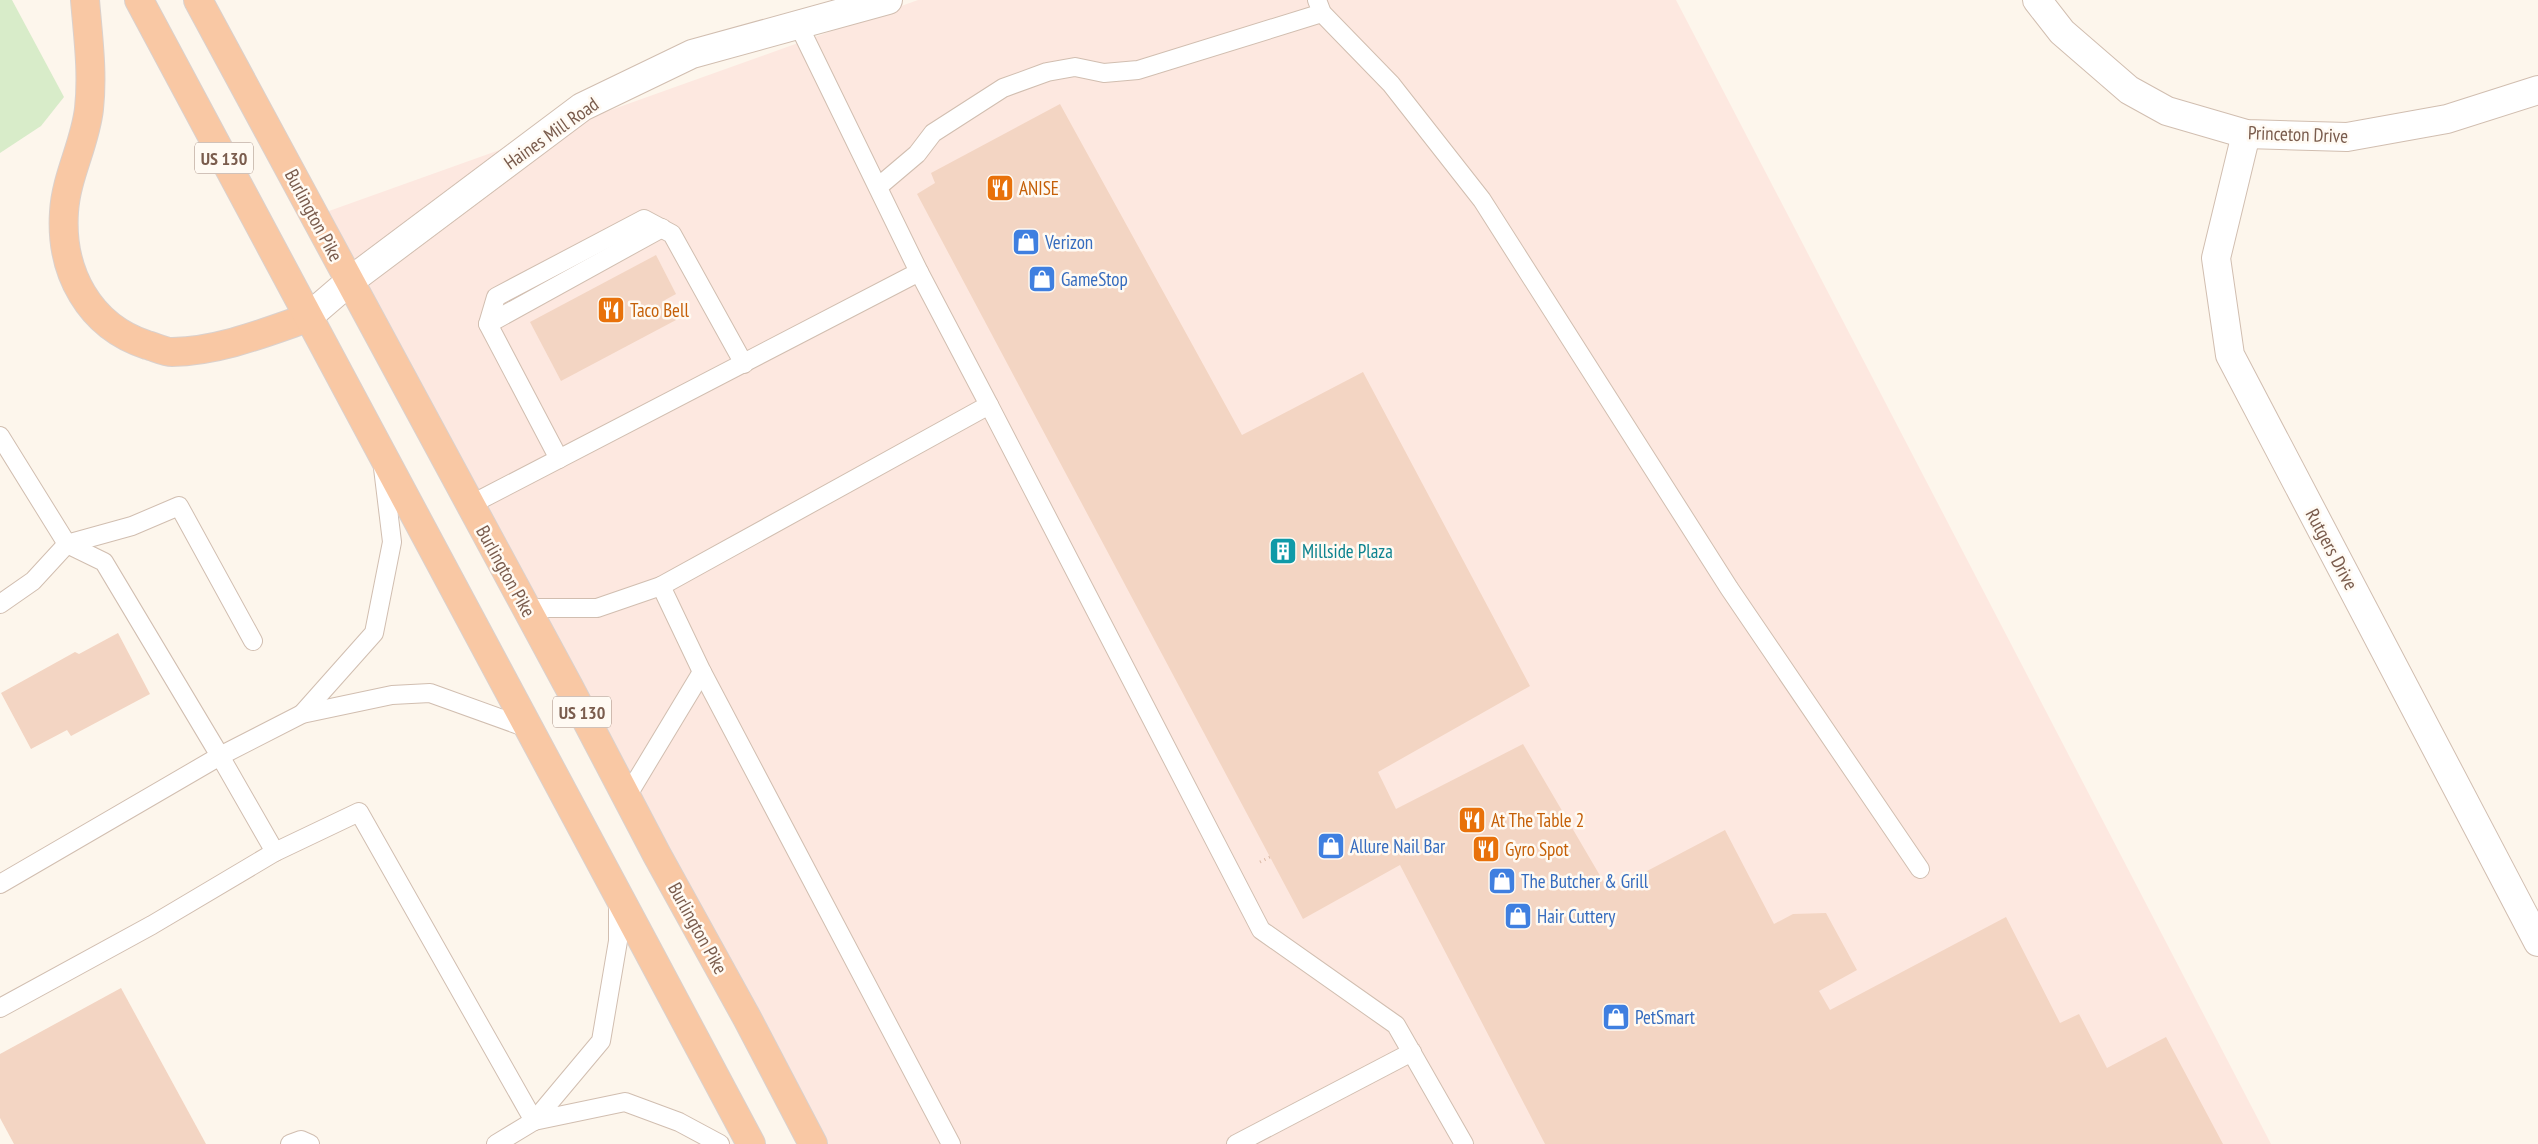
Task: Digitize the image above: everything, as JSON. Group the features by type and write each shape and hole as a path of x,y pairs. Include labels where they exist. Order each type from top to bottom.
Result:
{"highway":[{"path":"85,0 90,55 89,110 64,211 65,245 69,266 79,292 101,318 132,340 170,352 209,347 249,338 307,318"},
{"name":"US 130","path":"139,0 307,318 530,729 751,1144"},
{"name":"Burlington Pike","path":"198,0 526,608 626,798 748,1018 813,1144"}],"street":[{"name":"Haines Mill Road","path":"307,318 350,280 582,107 692,54 888,0"},
{"name":"Princeton Drive","path":"2037,0 2062,32 2129,90 2167,111 2246,134 2347,137 2447,119 2538,90"},
{"name":"Rutgers Drive","path":"2246,134 2216,258 2230,355 2538,942"}],"lane":[{"path":"878,188 917,154 933,133 1003,88 1047,72 1075,67 1104,73 1138,70 1320,7 1391,84 1482,200 1729,588 1920,869"},
{"path":"798,24 919,272 1261,930 1396,1025 1464,1144"},
{"path":"559,459 488,324 496,297 644,219 672,234 744,364"},
{"path":"470,506 919,272"},
{"path":"526,608 597,608 661,586 988,405"},
{"path":"0,436 67,544 104,562 275,852"},
{"path":"302,714 374,633 392,542 381,453"},
{"path":"0,604 33,581 67,544 132,526 179,506 253,641"},
{"path":"661,586 702,672 951,1144"},
{"path":"626,798 702,672"},
{"path":"0,884 220,756 302,714 392,695 430,693 530,729"},
{"path":"0,1008 152,925 275,852 359,812 534,1121"},
{"path":"496,1144 534,1121 601,1041 618,941 618,896"},
{"path":"1236,1144 1412,1052"},
{"path":"534,1121 625,1102 679,1122 720,1144"},
{"path":"290,1144 301,1140 310,1144"}],"shaded area":[{"path":"918,0 1676,0 2271,1144 813,1144 315,216"}],"green space":[{"path":"0,0 12,0 64,97 41,126 0,153"}],"building":[{"name":"Millside Plaza","path":"1060,104 1242,435 1363,372 1530,686 1378,772 1396,809 1523,744 1609,891 1725,830 1774,924 1793,914 1826,913 1857,970 1819,991 1830,1010 2006,917 2060,1023 2079,1014 2107,1068 2166,1037 2223,1144 1545,1144 1400,865 1303,919 917,194 935,183 931,173"},
{"name":"Taco Bell","path":"656,255 676,294 665,300 676,320 561,381 530,322"},
{"path":"118,633 150,694 71,736 67,730 31,749 1,693 75,652 79,654"},
{"path":"121,988 206,1144 14,1144 0,1118 0,1054"}],"place":[{"name":"ANISE","path":"1000,188"},
{"name":"Verizon","path":"1026,242"},
{"name":"GameStop","path":"1042,279"},
{"name":"Taco Bell","path":"611,310"},
{"name":"Millside Plaza","path":"1283,551"},
{"name":"At The Table 2","path":"1472,820"},
{"name":"Allure Nail Bar","path":"1331,846"},
{"name":"Gyro Spot","path":"1486,849"},
{"name":"The Butcher & Grill","path":"1502,881"},
{"name":"Hair Cuttery","path":"1518,916"},
{"name":"PetSmart","path":"1616,1017"}]}
